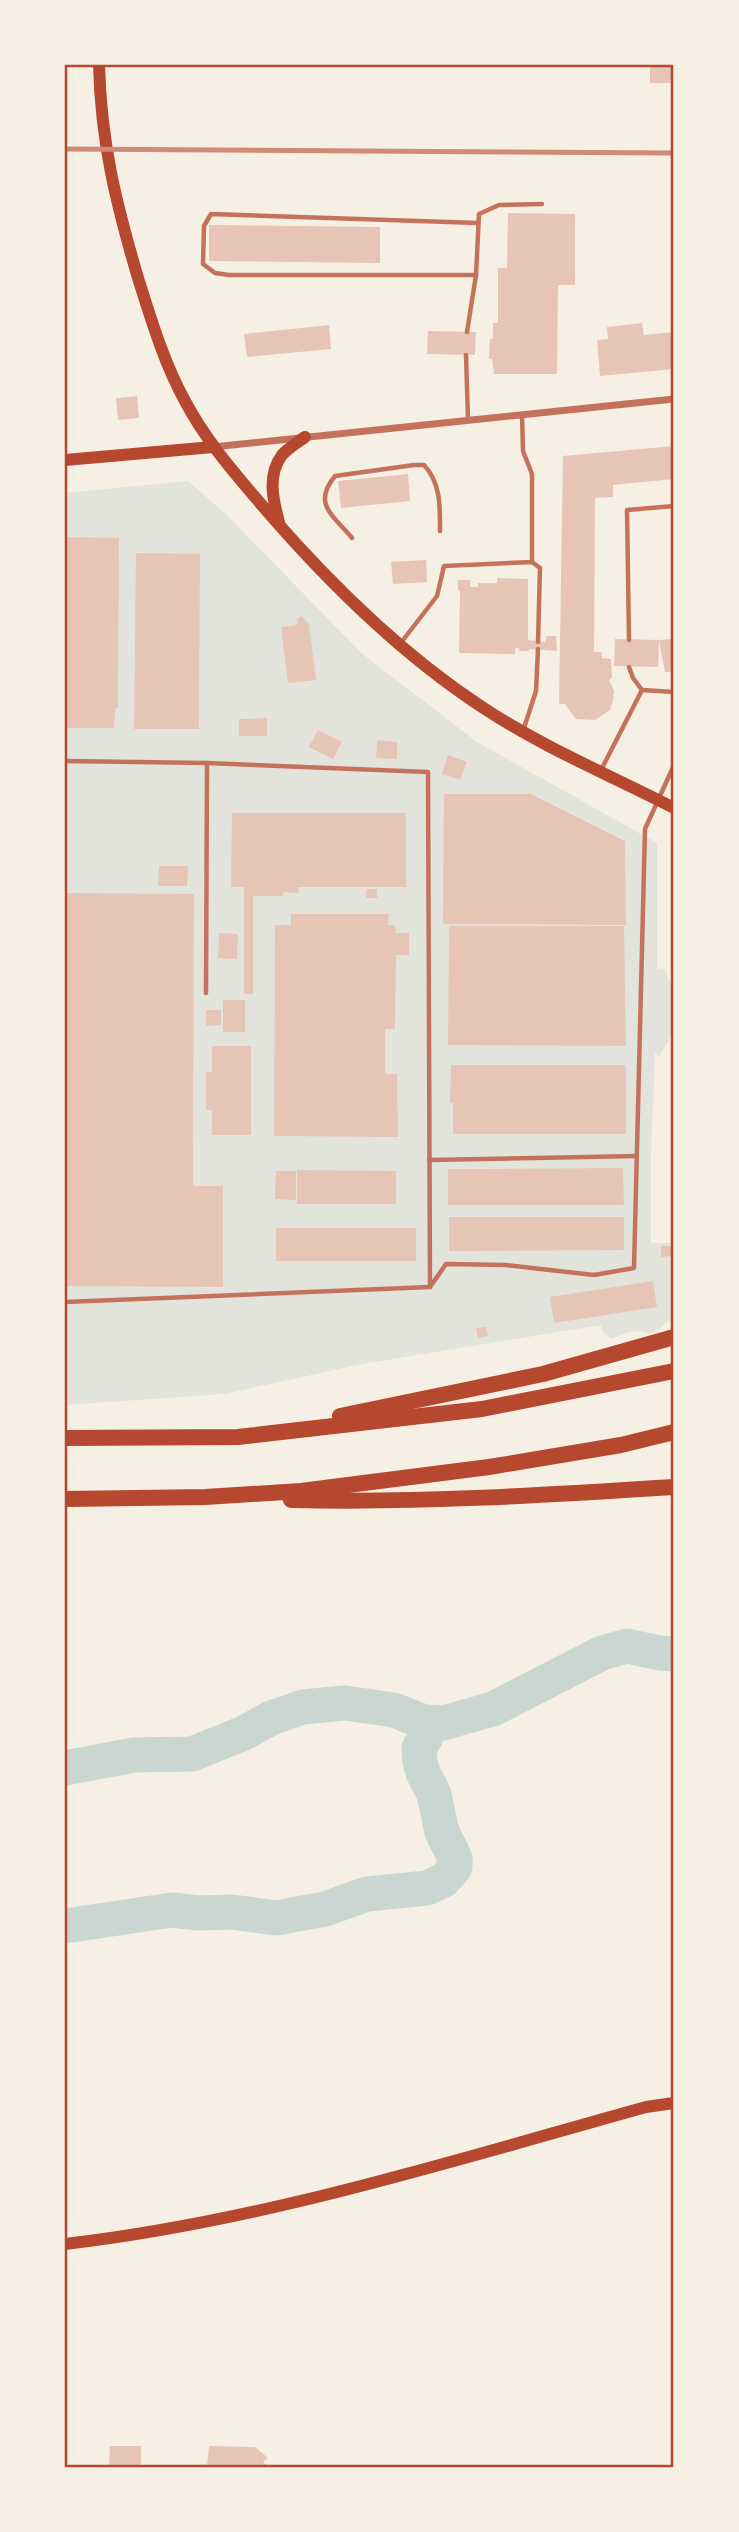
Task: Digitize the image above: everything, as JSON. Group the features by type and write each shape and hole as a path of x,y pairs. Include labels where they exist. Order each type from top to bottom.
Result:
{"highway":[{"path":"239,1437 542,1374 674,1337"},
{"path":"65,1438 239,1437 482,1409 674,1371"},
{"path":"205,1497 301,1491 489,1467 621,1445 674,1432"},
{"path":"65,1499 205,1497 355,1502 674,1487"}],"main road":[{"path":"99,65 107,159 118,209 162,350 184,401 213,447 318,569 400,645 480,707 523,732 674,808"},
{"path":"280,526 272,498 273,475 283,454 305,437"},
{"path":"65,460 213,447"},
{"path":"65,2244 134,2236 249,2213 356,2187 646,2107 674,2103"}],"street":[{"path":"213,447 674,399"}],"lane":[{"path":"467,332 476,275 479,214 499,205 542,204"},
{"path":"476,275 215,273 203,264 204,226 211,214 478,223"},
{"path":"466,355 468,420"},
{"path":"522,415 523,451 532,474 532,562"},
{"path":"352,538 325,505 324,488 335,476 414,465 424,465 433,475 440,502 440,531"},
{"path":"629,640 627,510 674,506"},
{"path":"400,645 437,596 444,566 532,562 540,568 538,642"},
{"path":"523,732 536,691 538,649"},
{"path":"629,667 642,690"},
{"path":"642,690 674,692"},
{"path":"600,771 642,690"},
{"path":"65,761 207,763 428,772 430,1287"},
{"path":"206,993 207,763"},
{"path":"430,1287 446,1264 505,1265 594,1275 634,1268 645,830 674,765"},
{"path":"429,1160 637,1156"},
{"path":"65,1302 430,1287"}],"shaded area":[{"path":"188,481 226,514 361,653 477,742 657,843 657,970 664,968 674,990 674,1031 659,1057 655,1052 651,1243 674,1243 674,1324 667,1321 652,1333 635,1331 611,1339 602,1331 601,1325 362,1364 224,1394 65,1405 65,493"}],"building":[{"path":"650,65 674,65 674,83 650,83"},
{"path":"508,213 575,214 575,285 558,285 557,374 494,374 492,359 489,359 493,323 498,323 498,268 507,268"},
{"path":"209,225 380,227 380,263 209,261"},
{"path":"642,323 644,335 674,332 674,369 600,376 597,340 608,339 607,327"},
{"path":"329,325 331,349 247,357 244,334"},
{"path":"428,331 476,332 475,355 427,354"},
{"path":"137,396 139,418 118,420 116,398"},
{"path":"674,446 674,479 613,485 613,497 595,498 594,652 602,652 602,658 611,659 612,678 609,680 614,691 610,710 595,720 576,719 565,704 559,704 563,456"},
{"path":"408,474 410,501 341,508 338,481"},
{"path":"65,537 119,538 118,708 115,708 114,728 65,728"},
{"path":"136,553 200,554 199,729 134,729"},
{"path":"426,560 427,582 393,584 391,562"},
{"path":"497,578 528,579 528,640 545,642 547,636 556,636 557,651 519,651 519,648 515,648 515,654 459,653 458,580 470,580 470,587 478,587 478,583 497,583"},
{"path":"301,616 309,624 316,680 288,683 281,627 297,625"},
{"path":"615,639 659,640 658,667 614,666"},
{"path":"674,639 674,672 665,672 659,640"},
{"path":"267,718 267,736 239,736 239,719"},
{"path":"318,730 342,742 333,759 309,747"},
{"path":"377,740 397,742 397,759 376,758"},
{"path":"448,755 467,762 460,780 442,774"},
{"path":"444,794 531,794 625,841 626,925 443,924"},
{"path":"232,813 406,813 406,887 298,887 299,893 253,896 253,994 244,994 244,887 231,887"},
{"path":"159,866 188,866 187,886 158,886"},
{"path":"366,889 377,889 377,898 366,898"},
{"path":"65,893 194,894 193,1186 223,1186 223,1287 65,1286"},
{"path":"291,914 389,914 388,925 395,925 396,933 409,933 409,955 396,955 395,1029 385,1029 385,1074 397,1074 398,1137 274,1136 275,925 291,925"},
{"path":"449,926 624,926 626,1046 448,1045"},
{"path":"219,933 238,934 237,959 218,958"},
{"path":"223,1000 245,1000 245,1032 223,1032"},
{"path":"206,1010 221,1010 221,1025 206,1026"},
{"path":"212,1046 251,1046 251,1135 212,1135 212,1110 206,1110 206,1072 212,1072"},
{"path":"451,1065 626,1065 626,1134 453,1134 453,1103 450,1103"},
{"path":"623,1168 624,1205 448,1205 448,1169"},
{"path":"297,1170 396,1171 396,1204 297,1204"},
{"path":"276,1171 296,1171 296,1200 275,1199"},
{"path":"449,1217 624,1217 624,1250 449,1251"},
{"path":"276,1228 416,1228 416,1261 276,1261"},
{"path":"661,1246 674,1246 674,1256 661,1257"},
{"path":"653,1281 657,1307 554,1323 550,1297"},
{"path":"486,1327 488,1336 478,1338 476,1328"},
{"path":"110,2446 141,2446 141,2467 109,2467"},
{"path":"209,2446 255,2447 268,2458 263,2462 268,2467 207,2467"}],"waterway":[{"path":"65,1768 134,1755 192,1754 244,1733 271,1718 303,1707 345,1703 394,1710 424,1722 443,1723 493,1709 602,1653 627,1646 674,1654"},
{"path":"65,1926 172,1910 232,1912 276,1918 325,1909 367,1894 427,1888 444,1880 455,1867 455,1858 442,1832 434,1794 420,1762 419,1748 426,1737 424,1722"}],"railway":[{"path":"65,149 674,153"}]}
